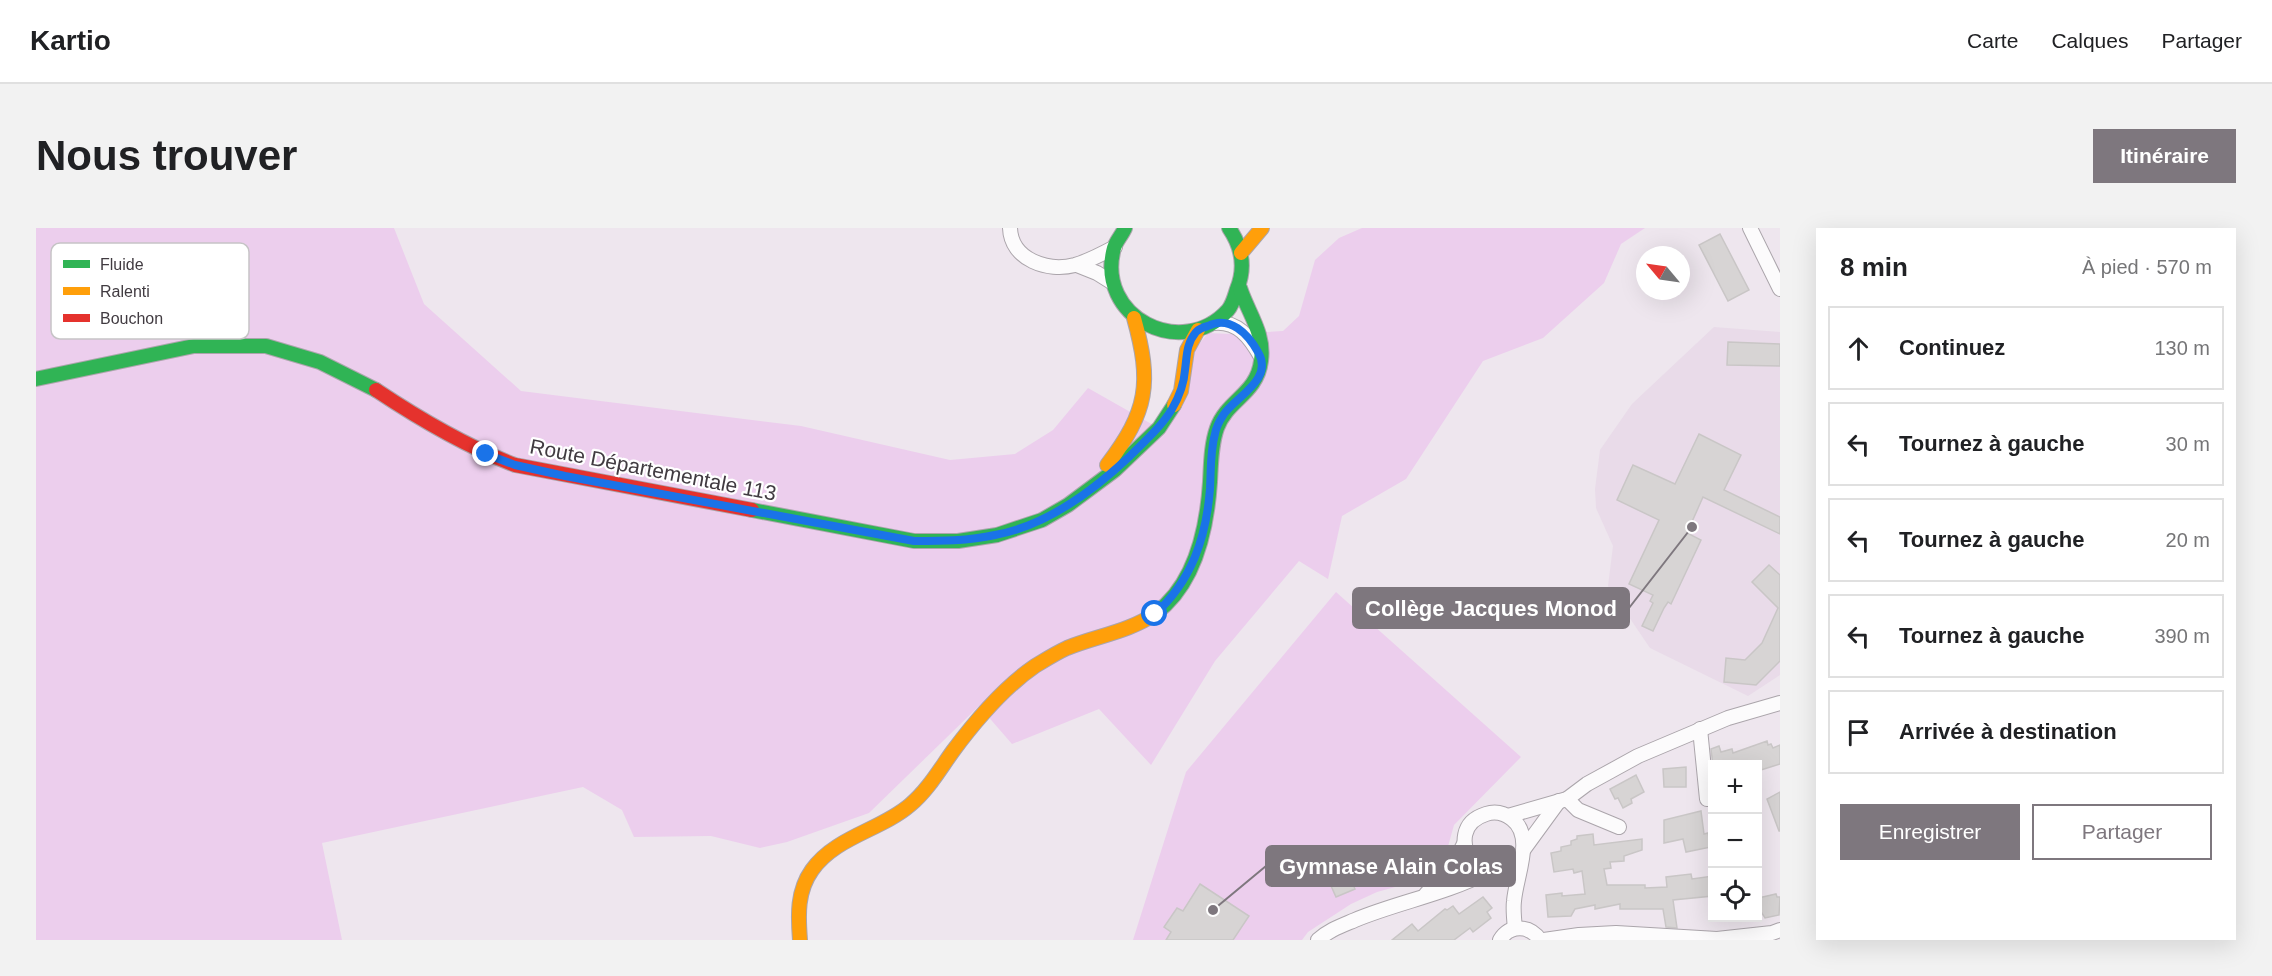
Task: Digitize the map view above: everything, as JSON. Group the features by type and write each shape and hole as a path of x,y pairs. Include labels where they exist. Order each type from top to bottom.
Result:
{"main road":[{"path":"1125,228 1115,247 1112,265 1113,283 1121,302 1134,318 1148,327 1164,333 1181,334 1213,323 1234,302 1240,288 1243,271 1241,253 1234,234 1229,228"},
{"path":"1241,253 1262,228"},
{"path":"800,940 798,905 802,886 814,867 829,852 874,829 906,808 923,791 975,724 1034,667 1065,648 1135,625 1155,614 1172,598 1198,550 1207,522 1213,443 1218,423 1229,408 1255,384 1260,374 1262,342 1240,288"},
{"name":"Route Départementale 113","path":"1068,505 1117,452 1136,423 1142,408 1146,363 1134,318"},
{"name":"Route Départementale 113","path":"36,379 194,346 266,346 320,362 339,371 368,385 426,423 486,454 515,465 914,541 958,541 997,535 1042,520 1068,505 1115,470 1159,428 1181,391 1187,350 1198,330"}],"street":[{"path":"1010,228 1010,236 1017,252 1047,266 1077,265 1115,247"},
{"path":"1750,228 1780,289"},
{"path":"1077,265 1113,283"},
{"path":"1213,323 1223,322 1239,328 1254,344 1262,358"},
{"path":"1508,816 1563,800 1638,756 1700,729 1733,716 1780,703"},
{"path":"1700,729 1707,800"},
{"path":"1563,800 1578,810 1619,827"},
{"path":"1318,940 1328,932 1371,914 1466,884 1516,863 1563,800"},
{"path":"1425,896 1453,865 1464,844 1469,827 1482,815 1500,813 1508,816 1522,830 1524,839 1513,903 1515,928"},
{"path":"1464,844 1471,862 1478,868 1493,872 1513,903"},
{"path":"1500,940 1508,931 1515,928 1530,930 1542,940 1579,934 1616,933 1717,939 1772,933 1780,930"}],"shaded area":[{"path":"36,228 394,228 424,304 521,391 801,426 950,460 1015,454 1053,430 1088,388 1162,430 1192,353 1208,333 1283,331 1299,316 1315,260 1339,238 1362,228 1645,228 1621,244 1604,283 1543,338 1483,361 1406,479 1342,516 1328,579 1299,561 1215,661 1151,765 1099,709 1012,744 979,706 869,813 787,842 760,848 711,836 634,837 622,810 583,787 322,843 342,940 36,940"},
{"path":"1714,327 1780,332 1780,675 1748,696 1650,648 1608,586 1613,546 1596,508 1595,489 1600,450 1632,404"},
{"path":"1336,592 1521,757 1454,825 1447,850 1434,866 1406,884 1377,892 1351,904 1308,932 1302,940 1133,940 1186,772"}],"building":[{"path":"1720,234 1749,290 1728,301 1699,245"},
{"path":"1728,342 1780,344 1780,366 1727,365"},
{"path":"1699,434 1741,455 1724,490 1780,517 1780,534 1703,497 1687,533 1701,540 1671,604 1668,602 1664,608 1653,631 1642,626 1653,603 1650,601 1653,595 1629,584 1659,520 1617,500 1633,465 1675,484"},
{"path":"1769,565 1780,575 1780,661 1756,685 1724,682 1726,658 1745,660 1762,643 1778,608 1752,582"},
{"path":"1767,741 1768,745 1771,744 1773,748 1780,745 1780,764 1762,770 1762,760 1712,760 1711,749 1719,746 1721,752 1732,749 1733,753"},
{"path":"1686,767 1686,787 1664,787 1663,769"},
{"path":"1636,775 1644,792 1631,799 1632,803 1623,808 1610,789"},
{"path":"1780,792 1780,831 1779,831 1767,799"},
{"path":"1701,811 1704,834 1708,833 1708,848 1686,852 1683,839 1664,843 1664,820"},
{"path":"1593,834 1594,845 1642,839 1642,850 1624,856 1624,861 1610,862 1611,868 1604,869 1607,885 1667,887 1666,877 1691,874 1692,879 1708,877 1708,896 1673,900 1677,928 1666,927 1663,909 1620,909 1620,904 1595,909 1595,905 1575,909 1571,916 1548,917 1546,895 1585,894 1582,871 1574,873 1573,869 1554,872 1551,853 1561,851 1561,847 1571,845 1571,841 1577,839 1577,836"},
{"path":"1347,870 1355,889 1336,897 1328,879"},
{"path":"1200,884 1249,916 1233,940 1166,940 1171,932 1164,927 1177,908 1183,911"},
{"path":"1776,894 1780,897 1779,915 1765,918 1762,913 1762,897"},
{"path":"1483,897 1492,908 1487,912 1491,918 1473,932 1470,928 1454,940 1392,940 1412,924 1418,931 1445,909 1453,906 1459,914"}],"traffic: fast":[{"path":"1125,228 1114,248 1112,273 1117,294 1130,311 1147,324 1167,331 1188,332 1209,325 1228,310 1234,300 1242,265 1240,250 1229,228"},
{"path":"1156,613 1180,587 1189,571 1202,536 1206,518 1212,448 1217,428 1228,410 1254,381 1261,361 1261,341 1240,288"},
{"path":"36,379 194,346 266,346 320,362 376,390"},
{"path":"752,510 914,541 958,541 997,535 1042,520 1068,505 1115,470 1159,428 1174,405"}],"traffic: slow":[{"path":"1241,253 1262,228"},
{"path":"1107,465 1131,428 1143,396 1143,361 1134,318"},
{"path":"1174,405 1181,391 1187,350 1198,330"},
{"path":"800,940 801,895 812,870 833,849 886,821 910,805 928,786 981,716 1012,684 1035,666 1067,648 1135,625 1156,613"}],"traffic: jam":[{"path":"376,390 444,432 515,465 752,510"}],"place":[{"name":"Collège Jacques Monod","path":"1692,527"},
{"name":"Gymnase Alain Colas","path":"1213,910"}],"route":[{"path":"486,454 515,465 565,476 914,541 958,541 997,535 1042,520 1068,505 1115,470 1159,428 1172,409 1181,391 1187,350 1198,330 1213,323 1223,322 1239,328 1254,344 1262,358 1260,374 1255,384 1229,408 1218,423 1213,443 1207,522 1198,550 1172,598 1155,614"}]}
